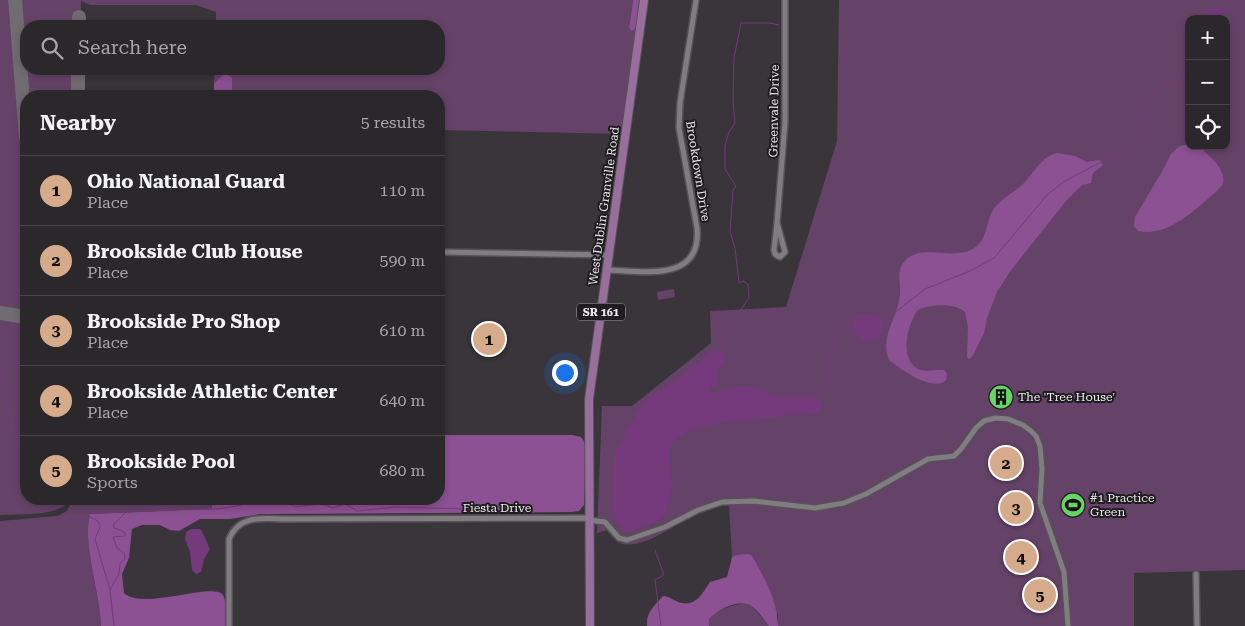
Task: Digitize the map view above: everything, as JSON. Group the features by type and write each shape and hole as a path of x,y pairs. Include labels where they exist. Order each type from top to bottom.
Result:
{"main road":[{"name":"West Dublin Granville Road","path":"590,626 590,399 644,0"}],"street":[{"name":"Brookdown Drive","path":"607,270 668,270 684,264 696,251 698,240 697,228 679,128 680,103 696,0"},
{"name":"Greenvale Drive","path":"777,223 785,252 780,257 775,254 774,250 785,122 785,0"},
{"path":"445,252 609,255"},
{"path":"589,519 605,522 617,536 627,540 665,527 702,508 722,502 754,501 810,508 832,506 866,494 926,460 954,456 982,423 992,418 1005,418 1034,433 1038,442 1042,469 1040,503 1065,577 1068,626"},
{"name":"Fiesta Drive","path":"229,626 229,538 239,524 250,519 589,519"},
{"path":"1196,574 1197,626"}],"shaded area":[{"path":"0,0 8,0 20,139 20,308 0,307"},
{"path":"21,0 633,0 629,28 637,27 623,134 445,130 445,90 232,90 232,78 223,75 445,75 445,20 216,20 216,12 196,5 90,5 81,1 80,20 23,20"},
{"path":"633,0 641,0 637,27 632,31 629,28"},
{"path":"839,0 1245,0 1245,570 1134,573 1134,626 778,626 778,615 736,555 732,557 729,504 699,512 649,540 639,543 629,545 620,543 607,530 597,533 602,406 632,406 711,343 710,311 786,307 837,141"},
{"path":"1214,7 1225,9 1226,15 1204,15 1207,10"},
{"path":"28,75 79,75 78,90 29,90"},
{"path":"215,75 223,75 214,83"},
{"path":"223,75 228,75 232,78 232,90 214,90 214,83"},
{"path":"1185,145 1185,150 1203,150 1208,154 1220,168 1224,179 1223,184 1202,204 1176,223 1158,231 1138,231 1134,226 1135,217 1171,154 1180,146"},
{"path":"1057,153 1075,156 1087,162 1099,160 1102,162 1102,166 1093,173 1091,183 1082,185 1066,201 1011,270 997,292 987,318 984,333 972,357 969,359 967,357 968,327 965,312 955,307 942,305 918,310 908,333 907,351 913,365 923,371 944,370 947,374 946,380 933,384 925,382 909,374 889,360 886,343 899,303 899,273 904,262 911,256 920,253 960,253 969,251 978,245 984,237 991,214 996,206 1024,183 1043,161"},
{"path":"674,289 675,297 658,300 657,292"},
{"path":"864,313 880,317 883,323 880,336 866,342 859,338 852,325 856,315"},
{"path":"0,319 20,322 20,505 66,505 49,512 0,515"},
{"path":"710,352 723,353 725,361 718,370 718,384 710,389 710,392 749,386 777,396 814,398 822,403 822,410 816,414 797,413 774,418 715,424 686,433 675,441 669,451 672,488 665,516 655,523 626,533 617,524 614,512 613,476 616,449 645,399 678,379"},
{"path":"445,435 572,435 581,437 586,444 584,505 579,511 260,514 230,519 200,519 179,531 170,530 160,525 142,525 132,529 129,558 122,574 124,593 133,598 146,599 206,591 217,592 223,595 224,598 225,626 101,626 88,539 90,514 212,509 212,505 445,505"},
{"path":"70,505 212,505 212,509 90,514 88,539 101,626 0,626 0,521 58,516 67,511"},
{"path":"191,529 200,529 202,531 210,549 204,559 201,572 196,574 192,570 190,552 185,539 186,532"},
{"path":"748,554 752,556 769,590 775,607 778,626 769,626 753,607 742,603 718,612 709,619 709,626 647,626 649,613 663,596 682,603 692,602 702,594 710,582 727,577 732,557"},
{"path":"1035,582 1037,588 1048,586 1052,609 1044,610 1042,601 1032,603 1028,583"},
{"path":"743,603 752,606 769,626 709,626 709,619 721,610"}],"waterway":[{"path":"1225,9 1232,5 1235,0"},
{"path":"721,352 726,322 735,318 749,298 748,285 744,281 739,283 735,248 730,232 733,190 736,186 725,169 725,146 729,132 735,123 733,100 734,58 741,23 770,23 779,25"},
{"path":"880,320 897,311 925,289 970,271 994,258 1047,195 1062,183 1110,159 1128,156 1132,150 1151,92 1168,82 1185,79"},
{"path":"820,400 824,393 830,356 835,340 845,331 855,328"},
{"path":"0,372 20,447"},
{"path":"0,416 14,433"},
{"path":"44,505 46,511"},
{"path":"110,590 119,574 120,563 125,559 124,553 117,548 113,537 125,536 125,534 123,531 114,528 113,525 128,510 173,507 175,505"},
{"path":"192,505 204,509 242,505"},
{"path":"292,505 295,507 312,505"},
{"path":"324,505 333,508 342,505"},
{"path":"347,505 357,511 395,507 465,509"},
{"path":"50,521 88,516 98,521 100,527 95,539 110,590 114,626"},
{"path":"655,550 664,575 655,580 661,626"}],"taxiway":[{"path":"15,0 20,62"},
{"path":"21,75 22,90"},
{"path":"78,75 78,90"},
{"path":"0,313 20,316"}],"place":[{"name":"Ohio National Guard","path":"489,339"},
{"name":"The 'Tree House'","path":"1001,397"},
{"name":"Brookside Club House","path":"1006,463"},
{"name":"#1 Practice Green","path":"1073,505"},
{"name":"Brookside Pro Shop","path":"1016,508"},
{"name":"Brookside Athletic Center","path":"1021,557"},
{"name":"Brookside Pool","path":"1040,595"}]}
